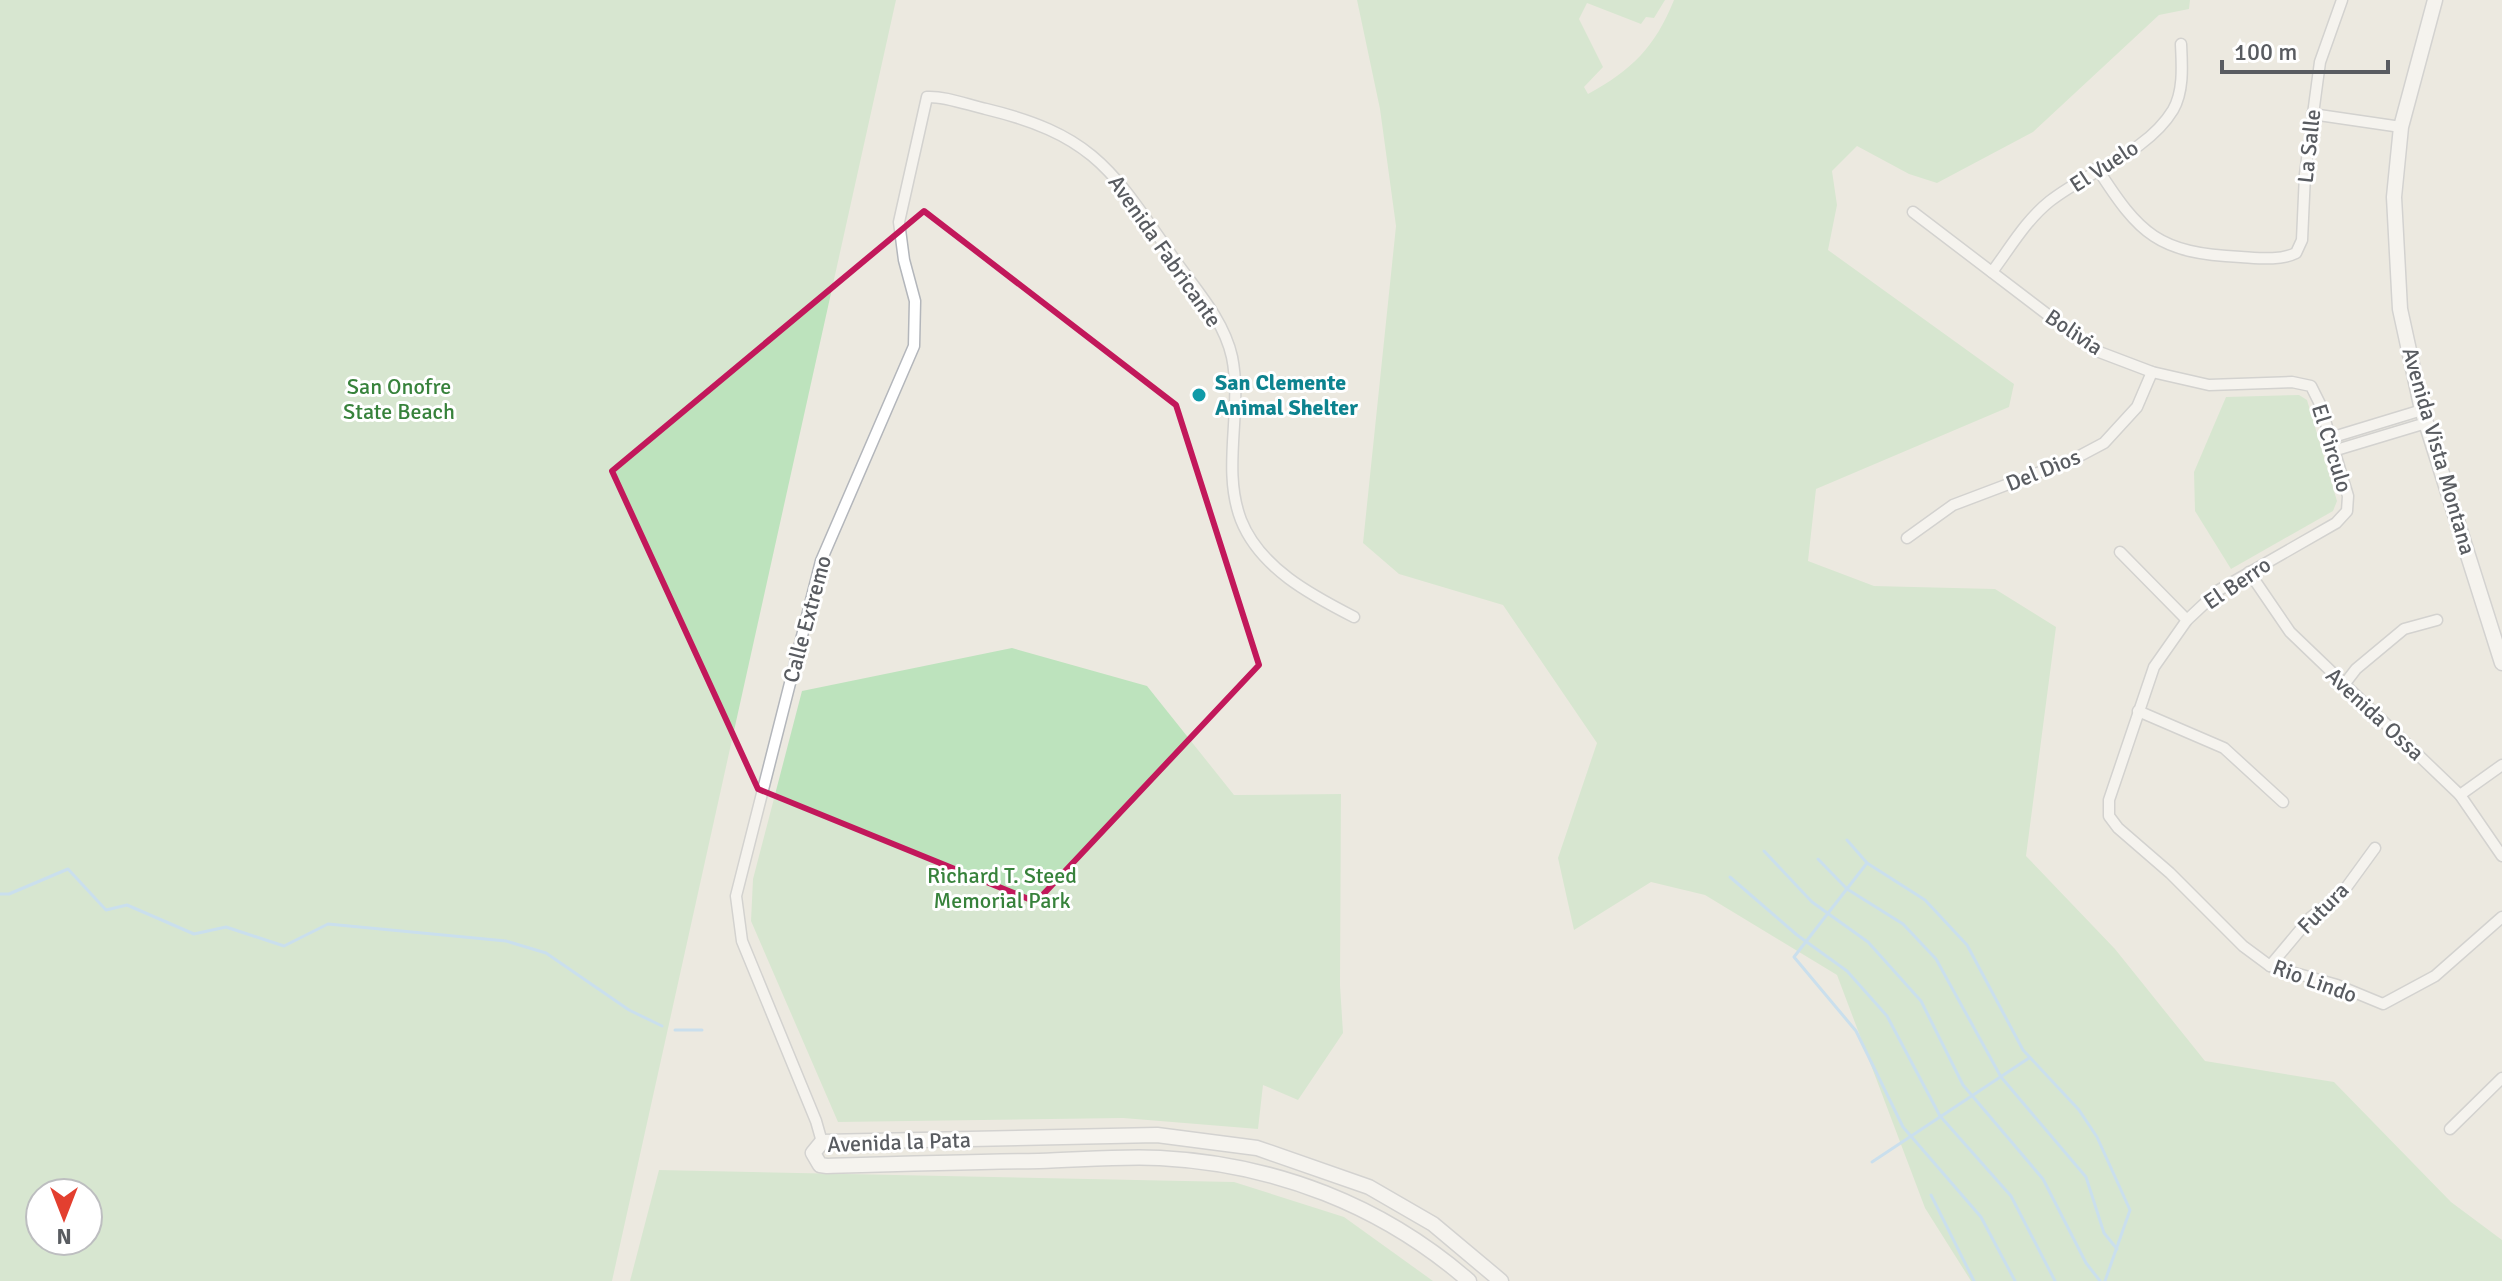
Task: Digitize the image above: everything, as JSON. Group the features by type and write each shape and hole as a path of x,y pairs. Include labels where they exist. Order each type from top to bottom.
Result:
{"main road":[{"name":"Avenida Vista Montana","path":"2435,0 2401,127 2394,197 2400,309 2424,416 2502,663"},
{"name":"Avenida la Pata","path":"1469,1281 1440,1256 1368,1210 1294,1180 1219,1163 1158,1158 827,1166 820,1165 813,1153 822,1142 1157,1135 1257,1148 1369,1187 1433,1224 1501,1281"}],"street":[{"name":"La Salle","path":"2097,168 2139,227 2187,252 2288,257 2300,247 2320,62 2342,0"},
{"name":"El Vuelo","path":"1992,272 2048,202 2097,168 2142,143 2174,110 2183,77 2181,44"},
{"name":"Avenida Fabricante","path":"927,97 1031,120 1068,136 1117,179 1219,322 1231,352 1237,401 1233,484 1241,520 1269,560 1305,593 1354,617"},
{"name":"Calle Extremo","path":"822,1142 742,941 736,896 821,561 914,346 915,301 904,260 899,222 927,97"},
{"path":"2312,114 2401,127"},
{"name":"Bolivia","path":"1913,212 2094,350 2152,372 2209,385 2292,382 2311,386"},
{"name":"Del Dios","path":"1907,538 1953,505 2072,460 2104,443 2137,407 2152,372"},
{"name":"El Circulo","path":"2311,386 2320,404 2348,496 2347,511"},
{"path":"2330,438 2424,416"},
{"path":"2333,451 2424,416"},
{"name":"El Berro","path":"2109,816 2109,800 2154,667 2187,620 2219,590 2336,523 2347,511"},
{"path":"2120,552 2187,620"},
{"name":"Avenida Ossa","path":"2249,572 2290,632 2460,795 2502,856"},
{"path":"2343,686 2356,669 2404,629 2437,620"},
{"path":"2138,711 2224,748 2283,802"},
{"path":"2460,795 2502,765"},
{"name":"Rio Lindo","path":"2109,816 2243,946 2270,966 2337,985 2383,1004 2435,976 2502,917"},
{"name":"Futura","path":"2270,966 2311,917 2343,892 2375,848"},
{"path":"2450,1129 2502,1078"}],"highlighted area":[{"path":"924,211 1176,405 1259,665 1036,902 758,789 612,471"}],"green space":[{"name":"San Onofre State Beach","path":"0,0 896,0 612,1281 0,1281"},
{"path":"1357,0 1665,0 1654,18 1646,17 1641,24 1587,3 1579,19 1603,67 1584,87 1588,94 1617,76 1640,56 1659,31 1674,0 2190,0 2189,9 2159,15 2033,132 1937,183 1909,174 1857,146 1832,171 1837,205 1828,250 2014,384 2009,407 1816,489 1808,561 1874,586 1995,589 2056,627 2026,856 2115,949 2205,1061 2334,1082 2451,1202 2502,1240 2502,1281 1971,1281 1925,1208 1837,975 1705,895 1651,882 1574,930 1558,858 1597,743 1503,605 1399,574 1363,543 1396,226 1380,109"},
{"path":"2299,395 2307,400 2337,501 2333,511 2231,569 2195,511 2194,472 2226,397"},
{"name":"Richard T. Steed Memorial Park","path":"1012,648 1147,686 1234,795 1341,794 1340,985 1343,1033 1298,1100 1263,1085 1258,1129 1123,1118 838,1122 751,921 753,879 802,691"},
{"path":"659,1170 1234,1182 1344,1217 1433,1281 630,1281"}],"waterway":[{"path":"1847,840 1867,863 1794,957 1856,1031 1903,1127 1981,1217 2015,1281"},
{"path":"1764,851 1812,902 1868,942 1921,1001 1963,1085 2043,1179 2086,1263 2100,1281"},
{"path":"1818,859 1847,889 1903,924 1936,959 2001,1077 2086,1177 2104,1233 2117,1249"},
{"path":"1867,863 1925,900 1967,945 2023,1050 2079,1110 2097,1137 2130,1210 2105,1281"},
{"path":"0,894 9,894 68,869 106,910 127,905 194,934 226,927 284,946 328,924 506,941 546,953 629,1010 662,1026"},
{"path":"1730,877 1797,935 1847,971 1887,1016 1940,1116 2011,1196 2055,1281"},
{"path":"675,1030 702,1030"},
{"path":"1872,1162 2029,1058"},
{"path":"1931,1195 1974,1281"}],"place":[{"name":"San Clemente Animal Shelter","path":"1199,395"}]}
